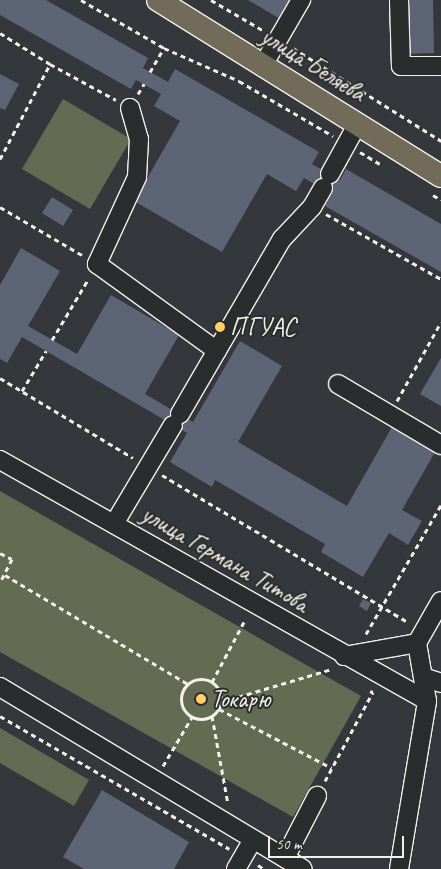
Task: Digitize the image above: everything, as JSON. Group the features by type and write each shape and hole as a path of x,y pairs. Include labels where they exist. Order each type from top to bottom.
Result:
{"main road":[{"name":"улица Беляева","path":"158,0 262,67 441,176"}],"street":[{"path":"262,67 301,0"},
{"path":"399,0 401,66 441,66"},
{"path":"130,108 139,139 137,177 97,264 217,351"},
{"path":"114,524 282,240 312,207 357,125"},
{"path":"338,384 441,445"},
{"name":"улица Германа Титова","path":"0,460 114,524 338,662 427,701"},
{"path":"399,869 427,701 418,643 441,601"},
{"path":"338,662 418,643"},
{"path":"423,677 441,683"},
{"path":"0,687 303,869"},
{"path":"285,858 317,796"},
{"path":"240,863 253,839"}],"path":[{"path":"81,0 164,48 239,81 390,170"},
{"path":"211,0 279,39 441,141"},
{"path":"0,33 50,64 130,108"},
{"path":"150,72 164,48"},
{"path":"0,159 50,64"},
{"path":"424,190 441,200"},
{"path":"0,207 97,264 52,340"},
{"path":"312,207 441,280"},
{"path":"389,414 441,322"},
{"path":"22,391 46,351"},
{"path":"0,378 408,622"},
{"path":"365,636 441,505"},
{"path":"0,553 12,559 0,583"},
{"path":"4,575 188,684"},
{"path":"236,615 254,625"},
{"path":"212,682 245,620"},
{"path":"323,664 338,662"},
{"path":"338,662 340,674"},
{"path":"221,702 338,662"},
{"path":"195,680 212,682 218,687 221,702 219,709 212,716 199,719 192,717 181,702 188,684 195,680"},
{"path":"317,796 372,692 364,687"},
{"path":"219,709 332,768"},
{"path":"0,716 240,863 264,869"},
{"path":"212,716 232,827"},
{"path":"155,780 192,717"}],"green space":[{"path":"63,99 131,139 90,209 22,169"},
{"path":"0,491 361,696 293,817 0,652"},
{"path":"0,728 89,780 74,806 0,763"}],"building":[{"path":"0,0 46,0 148,58 143,68 168,82 175,69 319,152 312,164 340,180 346,169 441,224 441,272 325,206 332,194 304,178 296,191 267,174 222,252 134,201 180,121 154,106 161,94 136,80 131,89 0,15"},
{"path":"248,0 291,0 280,19"},
{"path":"401,0 433,0 434,53 402,54"},
{"path":"0,74 19,84 5,110 0,108"},
{"path":"52,197 73,210 63,226 42,213"},
{"path":"21,248 60,271 28,326 77,354 111,295 179,335 145,394 193,422 240,341 282,366 238,442 347,506 392,427 435,452 402,510 422,521 408,545 389,533 363,577 321,552 325,544 215,480 212,487 170,462 187,433 22,337 7,363 0,359 0,285"},
{"path":"441,358 441,406 420,394"},
{"path":"363,599 371,603 367,611 359,606"},
{"path":"102,790 189,842 174,869 84,869 63,857"}],"place":[{"name":"ПГУАС","path":"220,327"},
{"name":"Токарю","path":"201,699"}]}
